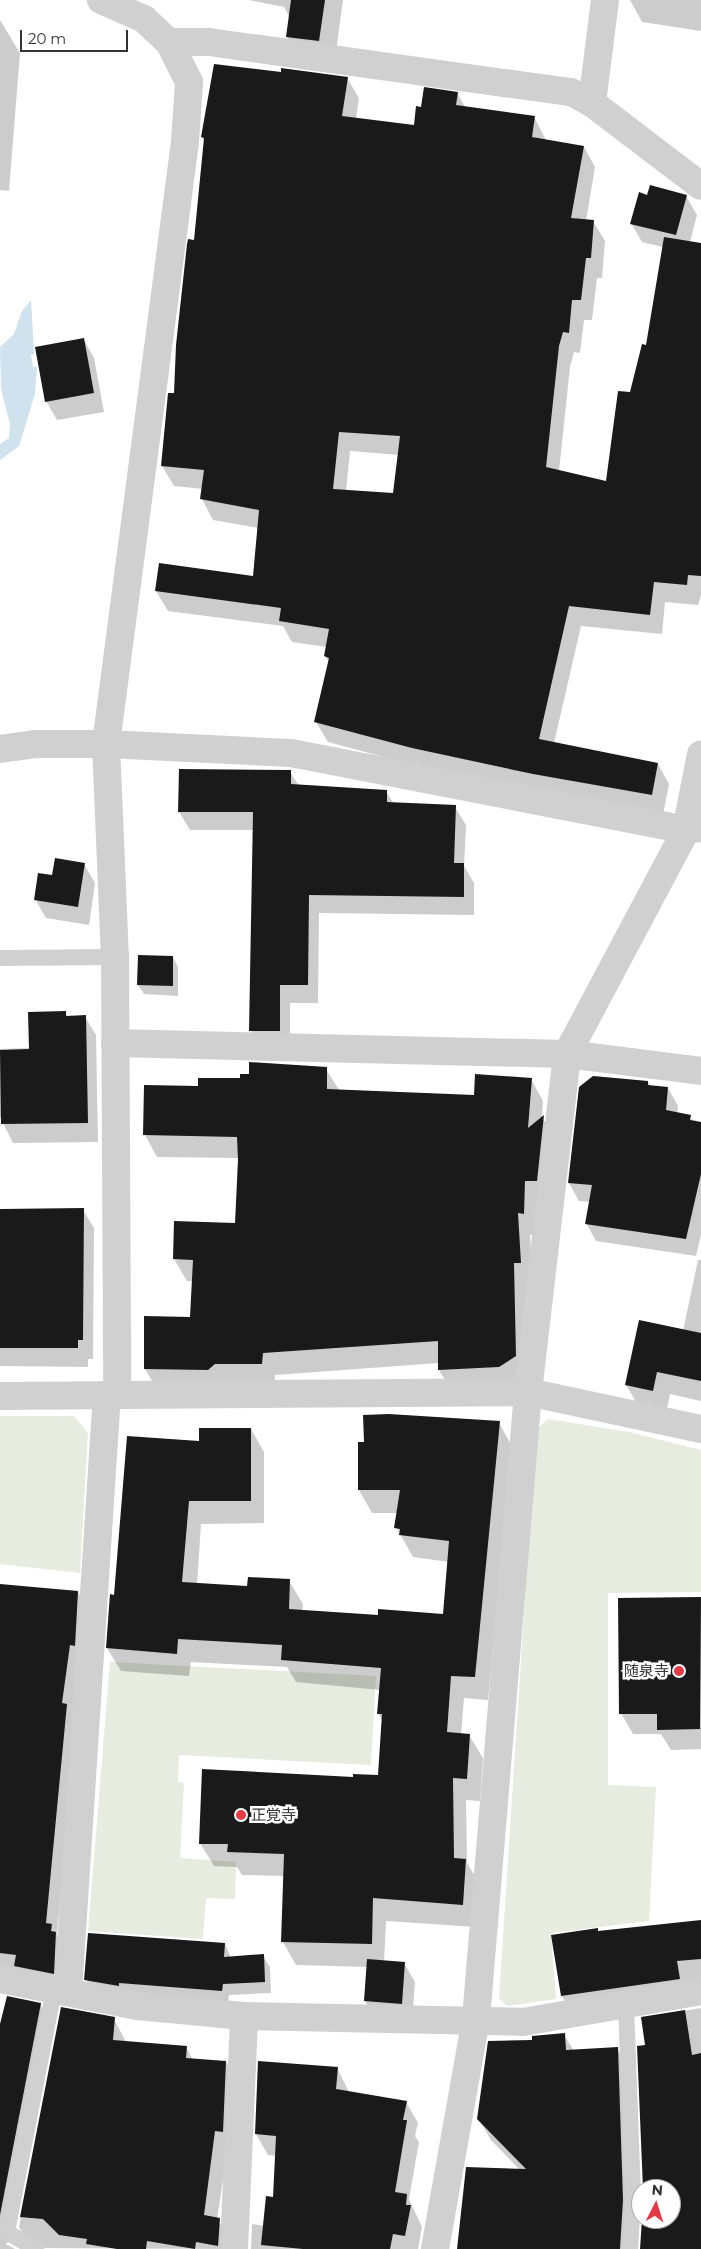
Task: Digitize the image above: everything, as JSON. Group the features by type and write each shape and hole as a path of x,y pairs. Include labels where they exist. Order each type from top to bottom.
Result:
{"street":[{"path":"61,1991 112,1394 115,957 106,744 184,142 189,82 169,42 144,19 101,0"},
{"path":"592,103 605,0"},
{"path":"169,42 209,42 571,92 592,103 701,186"},
{"path":"0,749 34,744 106,744 291,753 694,829"},
{"path":"434,2249 476,2019 528,1392 567,1054 694,829 701,754"},
{"path":"115,1043 567,1054 701,1071"},
{"path":"0,1396 528,1392 701,1429"},
{"path":"0,1980 138,2006 244,2016 476,2019 523,2022 701,1991"},
{"path":"234,2249 244,2016"}],"lane":[{"path":"0,958 115,957"},
{"path":"36,2249 4,2230 61,1991"},
{"path":"626,2004 633,2200 630,2249"}],"shaded area":[{"path":"0,1416 74,1416 88,1433 80,1573 0,1564"},
{"path":"548,1419 629,1432 701,1450 701,1592 608,1593 608,1785 656,1787 649,1921 551,1933 556,1999 507,2006 499,1998 536,1430"},
{"path":"110,1662 376,1676 371,1765 179,1755 178,1782 184,1783 180,1858 236,1862 235,1899 206,1898 203,1939 88,1931"}],"water":[{"path":"31,300 34,354 31,355 33,367 37,367 35,394 19,446 0,460 0,444 9,438 10,424 1,389 0,347 14,334 22,311"}],"building":[{"path":"291,0 325,0 319,41 286,37"},
{"path":"214,64 281,72 281,68 348,77 342,116 414,125 416,106 421,107 424,87 458,92 456,105 535,116 532,137 584,146 571,218 594,220 591,258 586,258 581,300 572,300 569,333 563,332 559,346 546,467 606,481 618,391 630,392 642,344 646,345 664,237 701,243 701,576 688,575 687,585 654,582 650,615 569,606 539,739 658,763 652,795 533,774 412,748 314,722 329,658 324,656 329,629 279,621 281,608 155,591 159,563 253,576 259,510 200,499 204,470 161,466 168,393 174,393 176,345 187,244 188,239 194,240 204,138 201,137","holes":["339,432 400,436 393,493 333,489"]},
{"path":"650,185 687,195 676,235 630,224 639,192 647,195"},
{"path":"84,338 94,393 45,402 35,347"},
{"path":"179,769 291,770 291,784 387,790 387,802 456,805 454,863 464,863 464,897 309,895 308,985 280,985 280,1031 249,1031 253,812 178,812"},
{"path":"55,858 85,863 78,907 34,900 38,873 52,875"},
{"path":"138,955 173,956 173,986 137,985"},
{"path":"66,1011 66,1016 86,1015 88,1123 1,1124 0,1050 29,1049 28,1012"},
{"path":"249,1062 327,1067 327,1089 474,1095 475,1074 532,1078 528,1128 544,1115 537,1181 525,1181 524,1214 518,1213 521,1263 514,1263 516,1356 499,1367 438,1370 438,1341 263,1353 262,1364 215,1364 208,1370 144,1369 144,1316 190,1317 193,1260 173,1259 174,1221 235,1223 238,1160 237,1137 143,1135 144,1085 198,1086 198,1078 240,1078 240,1074 249,1074"},
{"path":"593,1076 648,1081 648,1085 668,1087 666,1110 691,1115 690,1120 701,1122 701,1174 686,1239 585,1224 592,1185 568,1183 579,1087"},
{"path":"84,1208 83,1340 78,1340 78,1348 0,1348 0,1209"},
{"path":"639,1320 701,1333 701,1381 657,1372 653,1391 625,1385"},
{"path":"389,1414 500,1421 475,1677 451,1676 447,1732 470,1734 467,1779 453,1778 454,1858 466,1859 463,1905 373,1898 372,1944 281,1942 284,1854 227,1852 228,1844 199,1844 202,1769 353,1777 353,1774 378,1775 382,1714 377,1714 381,1668 281,1660 282,1645 178,1639 177,1654 106,1648 110,1594 114,1595 127,1436 199,1441 199,1428 251,1428 251,1501 189,1501 182,1582 247,1586 248,1577 290,1579 289,1609 378,1615 378,1609 443,1614 449,1541 399,1535 400,1529 394,1528 400,1490 358,1490 358,1442 364,1442 363,1415"},
{"path":"0,1584 78,1591 75,1646 70,1645 62,1703 67,1704 46,1923 52,1924 51,1931 56,1932 54,1974 14,1966 16,1955 0,1953"},
{"path":"701,1597 700,1729 657,1730 657,1714 619,1714 618,1598"},
{"path":"701,1920 701,1959 677,1961 680,1979 561,1996 551,1935 598,1928 598,1931"},
{"path":"88,1933 225,1943 224,1957 264,1954 265,1982 223,1984 222,1991 119,1983 119,1986 84,1980"},
{"path":"367,1959 405,1962 402,2004 364,2001"},
{"path":"7,1996 41,2003 0,2215 0,2024"},
{"path":"61,2007 115,2017 113,2040 187,2046 186,2058 226,2061 223,2132 215,2131 204,2215 220,2218 218,2246 196,2242 195,2249 147,2241 146,2249 117,2249 86,2244 87,2239 59,2235 43,2219 20,2217"},
{"path":"685,2010 692,2055 701,2053 701,2249 640,2249 641,2229 681,2229 681,2179 643,2179 637,2046 645,2045 641,2017"},
{"path":"565,2033 566,2050 618,2047 623,2200 620,2249 457,2249 466,2167 526,2169 477,2119 488,2041 532,2040 532,2036"},
{"path":"258,2061 338,2067 336,2089 407,2101 403,2120 407,2120 395,2192 407,2194 406,2205 411,2205 405,2236 393,2234 390,2249 303,2249 261,2245 266,2196 273,2197 276,2136 255,2134"}],"place":[{"name":"随泉寺","path":"679,1671"},
{"name":"正覚寺","path":"241,1815"}]}
